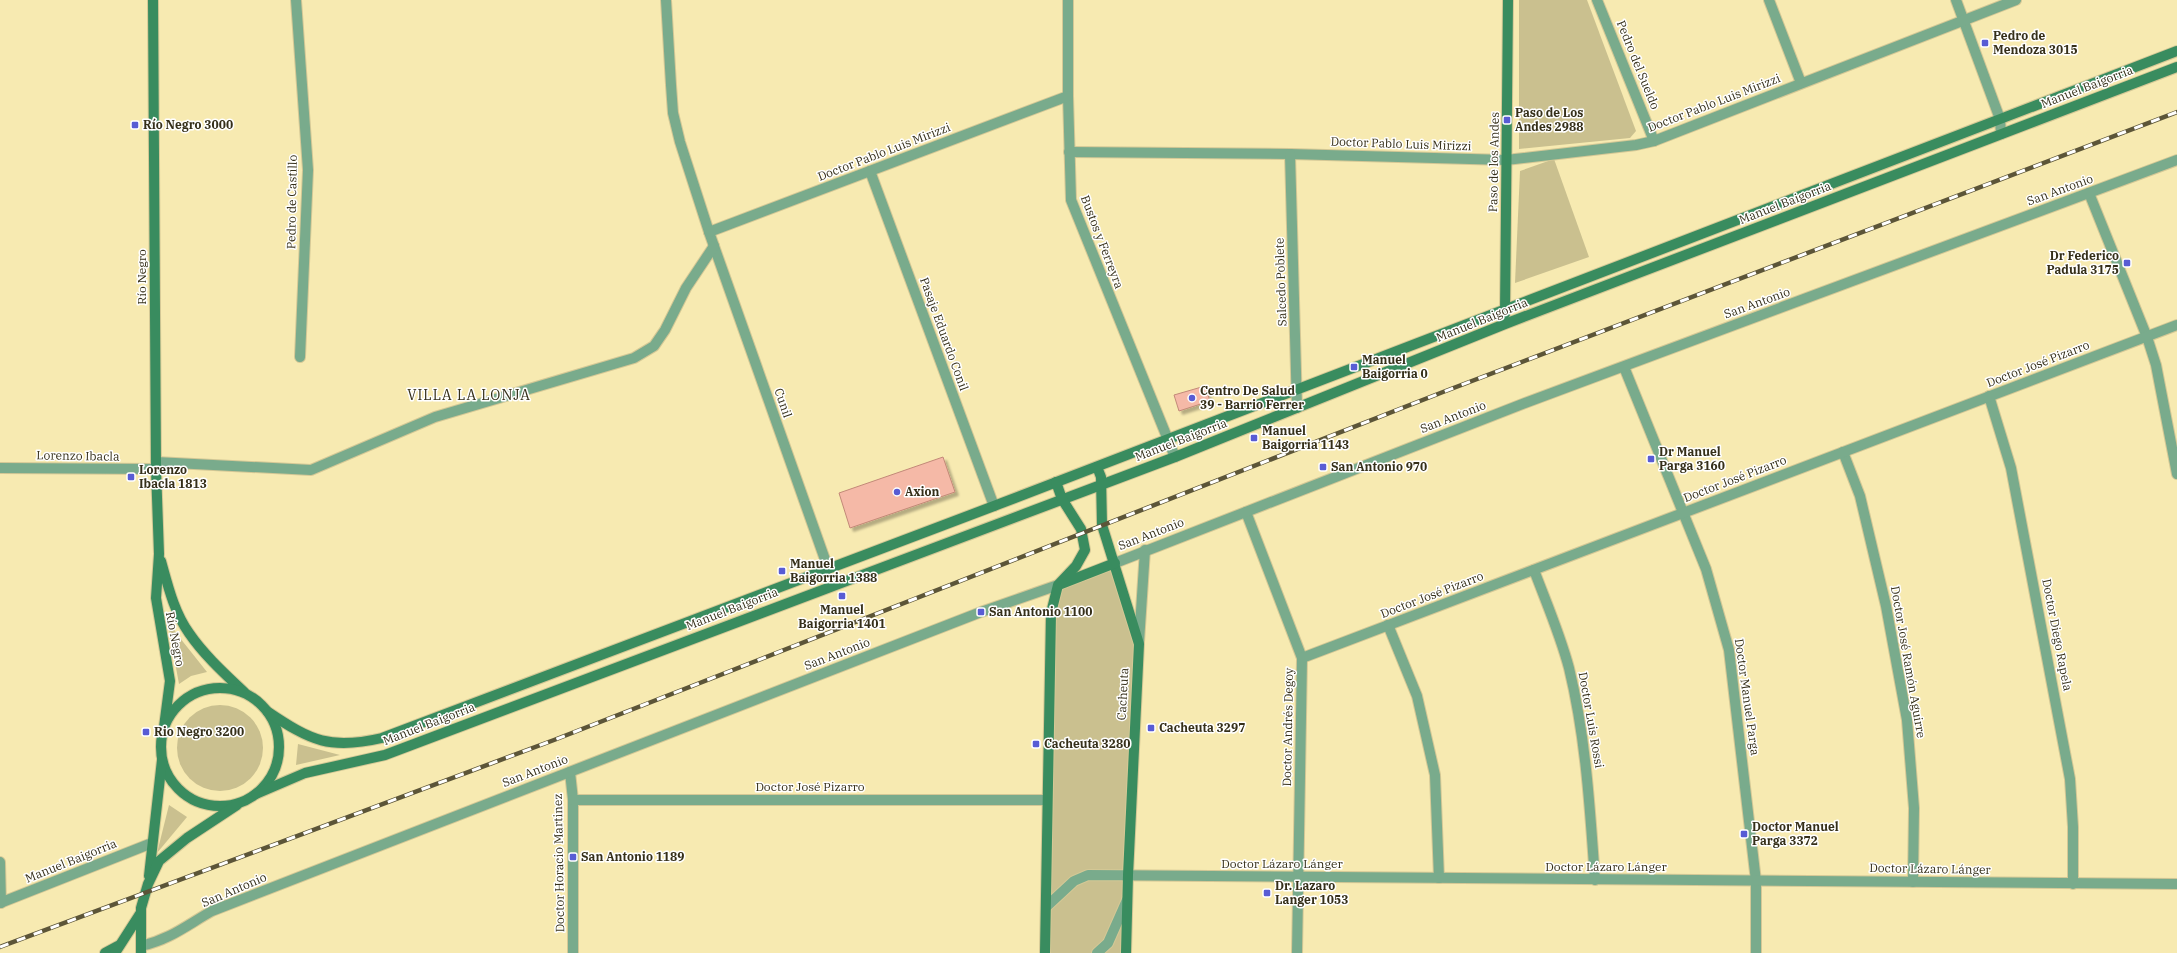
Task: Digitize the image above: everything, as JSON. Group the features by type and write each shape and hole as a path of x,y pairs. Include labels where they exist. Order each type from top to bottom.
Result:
{"main road":[{"name":"Río Negro","path":"152,0 156,465 159,554 156,608 170,681 164,727"},
{"name":"Paso de los Andes","path":"1505,324 1508,0"},
{"name":"Manuel Baigorria","path":"268,712 293,729 317,740 346,744 382,738 1097,467 2177,51"},
{"name":"Manuel Baigorria","path":"256,794 305,773 384,754 1175,457 1505,324 2177,67"},
{"name":"Cacheuta","path":"1097,467 1101,484 1102,525 1139,644 1128,875 1126,953"},
{"path":"1045,953 1050,624 1058,585 1076,566 1084,550 1081,529 1062,499 1056,482"},
{"name":"Río Negro","path":"159,554 174,605 189,633 212,661 245,693"},
{"name":"San Antonio","path":"1058,585 1115,563"},
{"path":"141,950 140,914 148,884 162,758 161,743 164,727 177,706 197,692 222,688 245,693 258,701 268,712 275,724 278,737 278,762 266,785 256,794 168,853 158,862 148,884"},
{"path":"162,758 168,774 178,788 192,799 208,805 225,806 242,802"},
{"path":"105,953 117,950 140,914"}],"street":[{"name":"Pedro de Castillo","path":"296,0 308,170 300,357"},
{"name":"Cunil","path":"666,0 673,113 680,142 709,232 828,568"},
{"name":"Bustos y Ferreyra","path":"1068,0 1070,189 1076,216 1166,440 1175,457"},
{"name":"Pedro del Sueldo","path":"1597,0 1654,141"},
{"path":"1769,0 1801,83"},
{"path":"1956,0 2000,119 2001,134"},
{"name":"Doctor Pablo Luis Mirizzi","path":"1069,152 1290,154 1506,160 1654,141 2016,0"},
{"name":"Doctor Pablo Luis Mirizzi","path":"709,232 1068,96"},
{"name":"Salcedo Poblete","path":"1290,154 1297,408"},
{"name":"San Antonio","path":"1115,563 1145,550 1525,403 2177,160"},
{"name":"Pasaje Eduardo Conil","path":"870,171 994,506"},
{"path":"2089,193 2147,337 2161,389 2177,474"},
{"name":"Lorenzo Ibacla","path":"0,468 156,465 311,470 435,417 634,358 654,346 665,330 686,288 714,246"},
{"name":"Doctor José Pizarro","path":"1302,658 2177,325"},
{"name":"Doctor Manuel Parga","path":"1624,367 1714,592 1729,650 1756,881 1756,953"},
{"name":"Doctor Diego Rapela","path":"1989,396 2011,468 2070,779 2074,828 2072,884"},
{"name":"Doctor José Ramón Aguirre","path":"1843,452 1864,510 1886,606 1907,720 1914,808 1913,882"},
{"name":"Doctor Andrés Degoy","path":"1246,512 1302,658 1297,953"},
{"path":"1139,644 1145,550"},
{"name":"Doctor Luis Rossi","path":"1534,570 1555,625 1569,669 1585,750 1595,880"},
{"name":"San Antonio","path":"141,950 182,931 212,911 981,612 1058,585"},
{"path":"1388,625 1417,696 1435,775 1439,878"},
{"name":"Doctor Horacio Martinez","path":"570,772 573,800 573,953"},
{"name":"Doctor José Pizarro","path":"573,800 1047,800"},
{"name":"Manuel Baigorria","path":"0,903 152,843"},
{"path":"0,862 0,903"},
{"name":"Doctor Lázaro Lánger","path":"1046,907 1074,880 1088,875 2177,884"},
{"path":"1097,953 1108,943 1127,900"}],"shaded area":[{"path":"1519,0 1587,0 1636,131 1630,138 1519,149"},
{"path":"1554,159 1589,257 1515,283 1520,171"},
{"path":"1115,563 1139,644 1126,953 1045,953 1050,624 1058,585"},
{"path":"166,613 176,633 207,672 191,676 179,684"},
{"path":"220,705 236,708 244,712 256,724 260,732 263,748 260,764 256,772 244,784 236,788 220,791 204,788 196,784 184,772 180,764 177,748 180,732 184,724 196,712 204,708"},
{"path":"298,744 340,755 296,765"},
{"path":"169,805 187,817 157,853"}],"building":[{"name":"Centro De Salud 39 - Barrio Ferrer","path":"1205,386 1210,401 1179,411 1174,395"},
{"name":"Axion","path":"943,457 955,492 850,528 839,493"}],"railway":[{"path":"0,947 554,740 1443,392 2177,112"}],"place":[{"name":"Pedro de Mendoza 3015","path":"1985,43"},
{"name":"Paso de Los Andes 2988","path":"1507,120"},
{"name":"Río Negro 3000","path":"135,125"},
{"name":"Dr Federico Padula 3175","path":"2127,263"},
{"name":"Manuel Baigorria 0","path":"1354,367"},
{"name":"Centro De Salud 39 - Barrio Ferrer","path":"1192,398"},
{"name":"Manuel Baigorria 1143","path":"1254,438"},
{"name":"Dr Manuel Parga 3160","path":"1651,459"},
{"name":"San Antonio 970","path":"1323,467"},
{"name":"Lorenzo Ibacla 1813","path":"131,477"},
{"name":"Axion","path":"897,492"},
{"name":"Manuel Baigorria 1388","path":"782,571"},
{"name":"Manuel Baigorria 1401","path":"842,596"},
{"name":"San Antonio 1100","path":"981,612"},
{"name":"Cacheuta 3297","path":"1151,728"},
{"name":"Rio Negro 3200","path":"146,732"},
{"name":"Cacheuta 3280","path":"1036,744"},
{"name":"Doctor Manuel Parga 3372","path":"1744,834"},
{"name":"San Antonio 1189","path":"573,857"},
{"name":"Dr. Lazaro Langer 1053","path":"1267,893"}],"district":[{"name":"VILLA LA LONJA","path":"469,395"}]}
